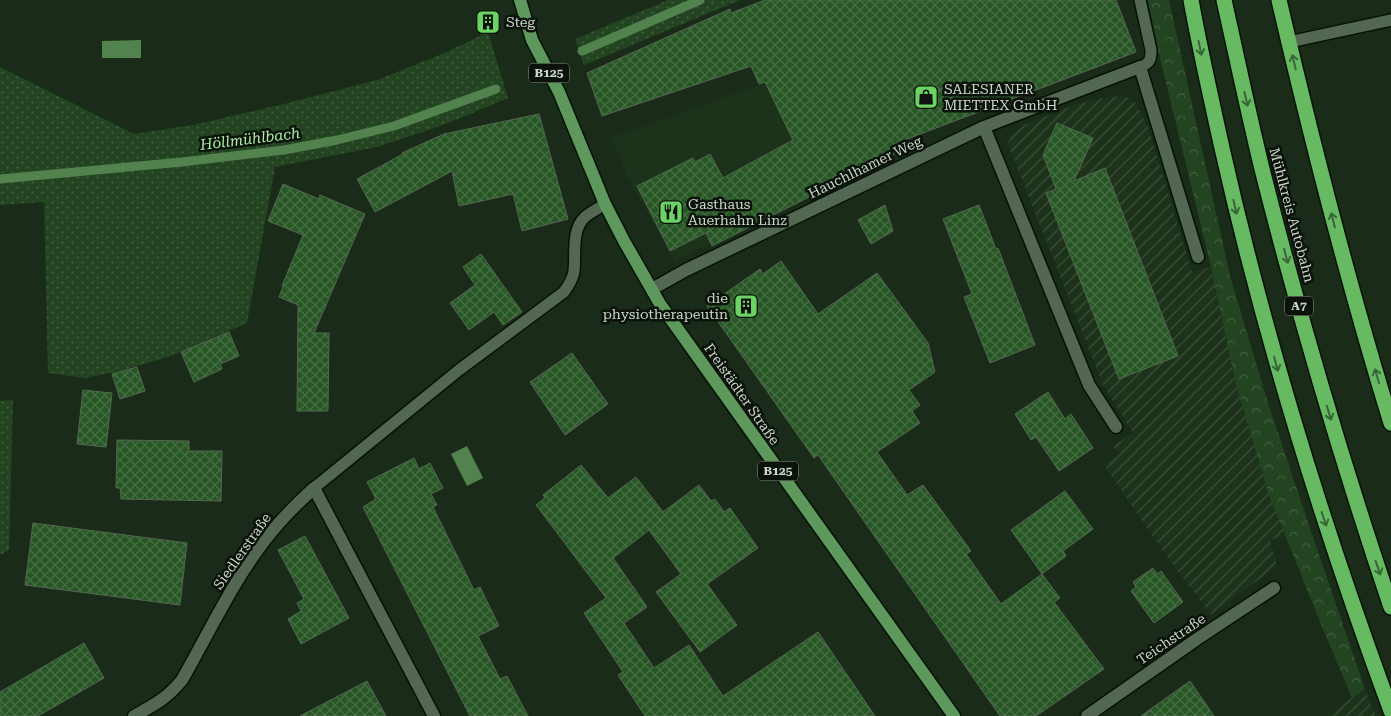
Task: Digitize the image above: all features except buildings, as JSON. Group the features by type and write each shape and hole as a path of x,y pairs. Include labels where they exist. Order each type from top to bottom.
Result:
{"highway":[{"path":"1191,0 1198,41 1240,229 1279,372 1320,507 1391,710"},
{"name":"Mühlkreis Autobahn","path":"1224,0 1263,172 1298,301 1368,541 1391,608"},
{"path":"1279,0 1308,126 1343,261 1391,423"}],"main road":[{"name":"Freistädter Straße","path":"520,0 532,40 559,92 605,204 660,304 954,716"}],"street":[{"name":"Hauchlhamer Weg","path":"652,289 686,270 984,127 1140,67"},
{"path":"1140,67 1198,257"},
{"path":"984,127 1089,385 1116,427"},
{"path":"314,488 434,716"},
{"name":"Siedlerstraße","path":"134,716 171,694 182,680 242,573 274,528 314,488"},
{"name":"Teichstraße","path":"1087,716 1196,639 1274,588"}],"lane":[{"path":"1140,0 1151,58 1147,64 1140,67"},
{"path":"1289,42 1391,20"},
{"path":"314,488 459,370 564,292 571,283 574,272 576,234 580,225 584,218 605,204"}],"shaded area":[{"path":"141,40 141,58 102,58 102,41"},
{"path":"817,64 867,165 675,261 628,178 611,138"},
{"path":"1124,96 1131,99 1137,105 1148,127 1192,272 1211,267 1235,380 1268,493 1286,536 1270,540 1277,566 1211,615 1162,550 1104,465 1118,454 1113,446 1133,433 1103,385 1008,144 1011,134 1028,123 1077,104 1107,97"},
{"path":"467,446 483,478 467,486 451,454"},
{"path":"1365,689 1376,716 1326,716"}],"green space":[{"path":"668,0 740,0 584,65 575,39"},
{"path":"1148,0 1169,0 1230,276 1268,403 1365,689 1352,698 1268,493 1235,380 1211,267 1160,58"},
{"path":"488,32 508,98 446,124 377,147 275,167 247,323 171,356 120,371 85,378 48,373 44,202 0,205 0,67 134,134 193,125 377,80 447,52"},
{"path":"13,400 9,550 0,555 0,401"}],"waterway":[{"name":"Höllmühlbach","path":"582,51 700,0"},
{"name":"Höllmühlbach","path":"0,179 182,162 284,150 337,140 394,126 496,89"}],"place":[{"name":"Steg","path":"488,22"},
{"name":"SALESIANER MIETTEX GmbH","path":"926,97"},
{"name":"Gasthaus Auerhahn Linz","path":"671,212"},
{"name":"die physiotherapeutin","path":"746,306"}]}
